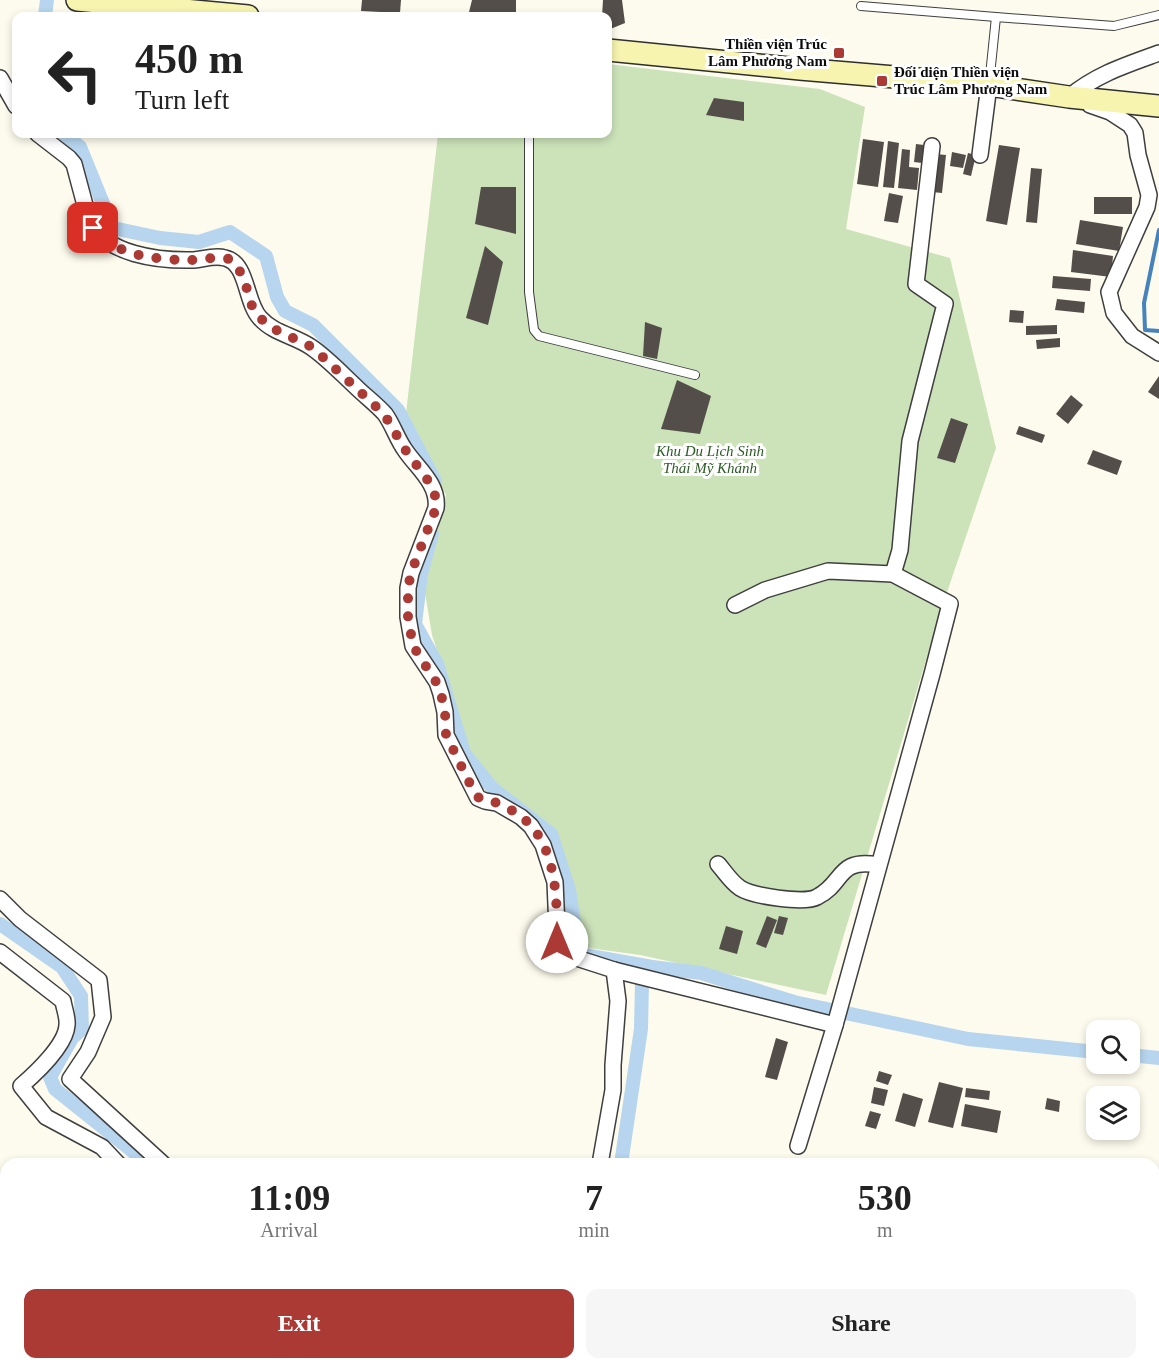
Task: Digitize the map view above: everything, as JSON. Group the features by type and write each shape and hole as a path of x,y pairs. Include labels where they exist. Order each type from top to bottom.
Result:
{"main road":[{"path":"77,0 209,12"},
{"path":"612,50 989,85 1069,97 1158,106"}],"street":[{"path":"1069,97 1086,83 1102,75 1159,53"},
{"path":"0,78 12,99"},
{"path":"980,156 989,85"},
{"path":"1069,97 1110,112 1130,124 1135,134 1138,155 1154,198 1147,207 1109,292 1114,313 1132,336 1159,353"},
{"path":"43,138 74,164 89,220 103,239 117,248 139,254 173,259 218,257 232,260 243,276 252,306 260,318 272,328 312,347 384,414 406,451 432,486 436,499 434,516 411,573 408,588 408,617 413,646 436,682 445,712 446,735 478,798 500,804 521,817 531,825 543,845 555,882 558,952 621,971 836,1024"},
{"path":"893,574 900,550 910,441 945,304 916,284 932,146"},
{"path":"735,605 765,590 828,571 893,574 950,604 836,1024 798,1146"},
{"path":"718,864 735,884 746,891 801,900 817,898 856,864 878,866"},
{"path":"0,899 20,919 99,980 103,1017 88,1052 70,1079 156,1158"},
{"path":"0,952 63,1001 68,1025 58,1046 38,1072 21,1086 46,1117 102,1147 112,1158"},
{"path":"601,1158 613,1090 621,971"}],"lane":[{"path":"861,6 1114,26 1159,15"},
{"path":"989,85 996,17"},
{"path":"529,138 529,292 534,330 539,336 695,375"}],"green space":[{"name":"Khu Du Lịch Sinh Thái Mỹ Khánh","path":"612,64 820,89 865,107 846,229 950,258 996,448 940,613 826,995 640,955 567,945 554,832 475,768 432,635 424,587 446,495 405,422 438,138 612,138"}],"building":[{"path":"362,0 401,0 400,12 361,11"},
{"path":"472,0 516,0 516,12 469,12"},
{"path":"603,0 622,0 625,23 612,28 612,12 602,12"},
{"path":"714,98 744,102 744,121 706,115"},
{"path":"863,139 884,142 878,187 857,184"},
{"path":"888,141 899,143 894,188 883,187"},
{"path":"916,144 924,145 922,163 914,162"},
{"path":"999,145 1020,148 1007,225 986,221"},
{"path":"902,149 910,150 909,167 919,168 917,190 898,188"},
{"path":"952,152 966,155 963,168 950,166"},
{"path":"968,153 976,155 971,176 963,174"},
{"path":"936,154 946,155 942,193 932,192"},
{"path":"1031,168 1042,169 1037,223 1026,222"},
{"path":"481,187 516,187 516,234 475,224"},
{"path":"889,193 903,196 898,223 884,221"},
{"path":"1094,197 1132,197 1132,214 1094,214"},
{"path":"1080,220 1123,227 1119,251 1076,244"},
{"path":"485,246 503,262 488,325 466,318"},
{"path":"1073,250 1113,256 1111,277 1071,272"},
{"path":"1053,276 1091,279 1090,291 1052,288"},
{"path":"1057,299 1085,302 1084,313 1055,310"},
{"path":"1010,310 1024,311 1023,323 1009,322"},
{"path":"645,322 662,328 657,359 643,356"},
{"path":"1057,325 1057,334 1026,335 1026,326"},
{"path":"1060,338 1060,347 1037,349 1036,340"},
{"path":"1159,376 1159,399 1148,392"},
{"path":"677,380 711,396 700,434 661,429"},
{"path":"1071,395 1083,405 1068,424 1056,414"},
{"path":"951,418 968,424 955,463 937,458"},
{"path":"1019,426 1045,435 1042,443 1016,434"},
{"path":"1093,450 1122,461 1117,475 1087,464"},
{"path":"767,916 777,920 766,948 756,944"},
{"path":"779,916 788,918 783,935 774,933"},
{"path":"726,926 743,931 737,954 719,949"},
{"path":"776,1038 788,1042 777,1080 765,1077"},
{"path":"879,1071 892,1075 888,1085 876,1081"},
{"path":"939,1082 963,1088 953,1128 928,1122"},
{"path":"874,1087 888,1090 884,1106 871,1103"},
{"path":"966,1088 990,1091 989,1100 965,1097"},
{"path":"903,1093 923,1099 915,1127 895,1121"},
{"path":"1047,1098 1060,1101 1059,1112 1045,1109"},
{"path":"965,1104 1001,1111 997,1133 961,1126"},
{"path":"870,1111 881,1114 876,1129 865,1126"}],"waterway":[{"path":"46,12 47,0"},
{"path":"69,138 80,147 113,228 160,238 199,242 230,232 266,256 277,297 285,311 313,325 398,410 435,481"},
{"path":"1159,230 1144,303 1145,330 1159,331"},
{"path":"432,534 421,574 415,624 437,664 464,753 492,788 551,834 569,890 579,954 652,967"},
{"path":"0,924 62,967 81,996 82,1029 72,1038 50,1077 55,1089 140,1158"},
{"path":"622,1158 641,1029 642,983 652,967 701,973 794,1002 968,1039 1086,1051"},
{"path":"1140,1056 1159,1058"}],"place":[{"name":"Thiền viện Trúc Lâm Phương Nam","path":"839,53"},
{"name":"Đối diện Thiền viện Trúc Lâm Phương Nam","path":"882,81"}],"route":[{"path":"93,228 111,245 128,252 159,258 190,260 218,257 232,260 243,276 252,306 260,318 272,328 312,347 379,408 390,422 406,451 432,486 437,504 413,566 408,588 408,617 413,646 436,682 444,704 446,735 475,794 480,800 500,804 521,817 531,825 543,845 555,882 557,942"}]}
